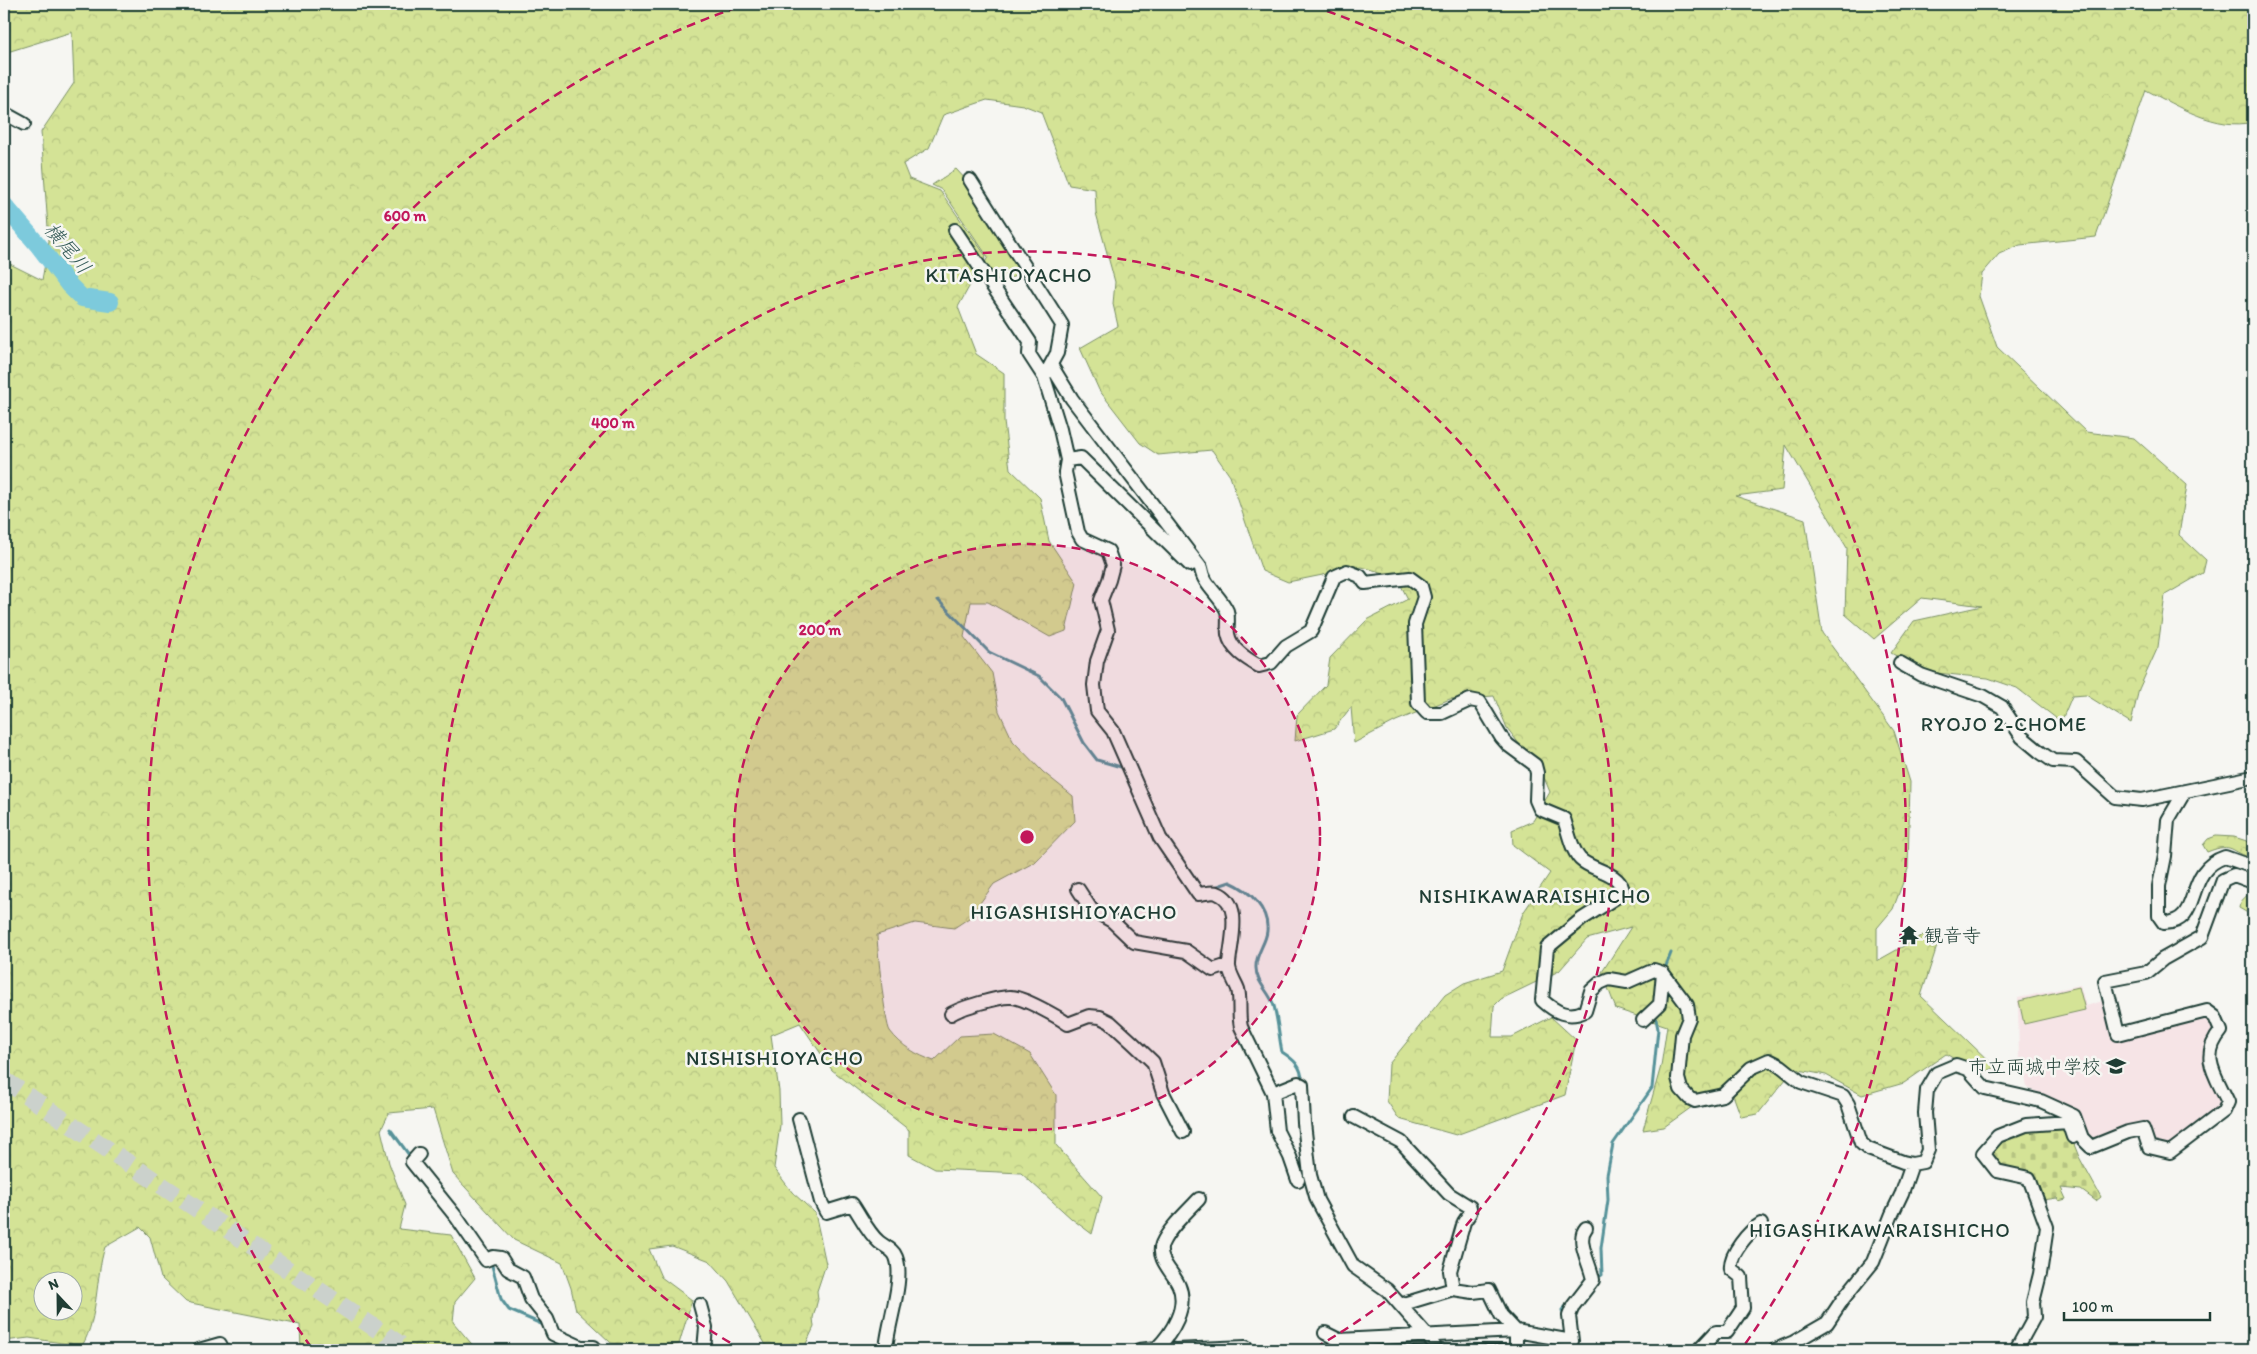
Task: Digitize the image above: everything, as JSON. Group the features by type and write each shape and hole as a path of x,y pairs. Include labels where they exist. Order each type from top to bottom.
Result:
{"street":[{"path":"4,113 24,124"},
{"path":"970,180 1062,325 1057,353 1044,377"},
{"path":"955,230 1030,342 1029,354 1044,377 1060,429 1066,460 1065,472 1078,532 1082,538 1108,551 1113,565 1101,600 1108,630 1097,662 1094,686 1097,711 1113,732 1160,838 1198,894 1216,892 1226,899 1233,916 1232,947 1228,965 1238,991 1238,1017 1273,1093 1277,1131 1290,1157 1298,1180"},
{"path":"1051,365 1072,399 1200,568 1202,577"},
{"path":"1066,460 1081,458 1202,577 1216,594 1227,612 1228,636 1237,651 1245,659 1259,666 1271,663 1286,646 1311,631 1334,577 1348,571 1360,576 1365,583 1410,578 1421,586 1424,597 1415,624 1418,704 1427,713 1442,713 1470,700 1480,702 1501,737 1508,745 1535,765 1537,774 1536,800 1540,808 1564,819 1572,844 1580,858 1620,882 1623,890 1615,898 1582,919 1547,948 1542,1000 1564,1015 1576,1016 1585,1011 1592,991 1600,983 1609,980 1627,982 1654,970 1663,973 1688,1005 1689,1018 1682,1035 1678,1078 1681,1089 1689,1098 1695,1101 1723,1095 1750,1068 1769,1060 1781,1066 1801,1082 1843,1096 1848,1104 1861,1143 1868,1149 1912,1164 1924,1162 1928,1150 1925,1113 1927,1090 1937,1073 1956,1065 1968,1069 1985,1088 2041,1101 2074,1116 2082,1138 2091,1147 2128,1132 2143,1129 2149,1147 2170,1152 2224,1111 2228,1102 2208,1059 2213,1042 2221,1031 2215,1017 2208,1011 2118,1034 2105,981 2146,973 2173,953 2202,937 2223,880 2234,875 2253,882"},
{"path":"1900,663 1921,675 1983,696 2002,707 2022,737 2040,752 2053,761 2076,762 2115,797 2142,800 2253,777"},
{"path":"2185,790 2168,820 2165,856 2159,886 2159,916 2164,923 2174,923 2181,919 2188,911 2196,882 2210,864 2225,857 2253,868"},
{"path":"1078,890 1091,909 1112,921 1134,942 1186,951 1213,970 1228,965"},
{"path":"1643,1020 1660,1004 1663,973"},
{"path":"951,1014 958,1008 1012,997 1056,1015 1068,1024 1089,1016 1100,1017 1110,1022 1153,1062 1163,1093 1183,1132"},
{"path":"1273,1093 1298,1084 1302,1085 1310,1175 1317,1200 1353,1266 1387,1290 1431,1340 1436,1350"},
{"path":"1354,1118 1400,1142 1449,1194 1470,1207 1470,1213 1464,1222 1450,1270 1453,1289"},
{"path":"799,1119 820,1202 826,1212 852,1204 879,1242 887,1246 896,1258 898,1268 896,1289 886,1350"},
{"path":"2016,1350 2034,1317 2033,1302 2040,1274 2047,1227 2029,1178 1997,1171 1983,1154 1998,1136 2026,1125 2068,1122 2072,1137 2082,1138"},
{"path":"416,1157 457,1218 490,1258 501,1258 508,1269 523,1277 531,1299 550,1328 582,1347 594,1347 596,1350"},
{"path":"1775,1350 1794,1342 1827,1323 1843,1299 1873,1262 1902,1194 1912,1164"},
{"path":"1157,1348 1177,1319 1182,1302 1180,1287 1161,1255 1162,1245 1199,1199"},
{"path":"1699,1350 1716,1332 1727,1332 1743,1308 1740,1277 1731,1268 1730,1262 1741,1244 1761,1224"},
{"path":"1325,1332 1339,1340 1516,1331 1572,1341 1569,1316 1573,1306 1593,1280 1592,1270 1581,1239 1586,1228"},
{"path":"1400,1305 1453,1289 1473,1292 1489,1290 1501,1315 1516,1331 1516,1350"},
{"path":"700,1305 706,1327 704,1350"},
{"path":"200,1350 220,1344 224,1350"},
{"path":"1139,1350 1246,1347"}],"shaded area":[{"name":"市立両城中学校","path":"2080,985 2086,1006 2106,1000 2113,1036 2207,1013 2215,1031 2210,1038 2224,1099 2222,1106 2167,1147 2152,1143 2147,1122 2142,1121 2110,1133 2096,1142 2085,1137 2072,1110 2047,1096 2027,1088 2024,1069 2019,1064 2018,998"}],"green space":[{"path":"4,4 2253,4 2253,122 2239,124 2211,120 2184,110 2146,90 2096,237 2020,245 1999,254 1982,274 1979,296 1997,347 2086,432 2134,438 2187,485 2179,535 2206,560 2203,573 2165,595 2158,647 2139,689 2131,723 2086,695 2072,696 2061,722 2017,688 1988,678 1926,672 1891,653 1914,621 1982,606 1922,598 1874,639 1845,614 1847,548 1786,445 1782,490 1735,496 1805,519 1822,633 1894,731 1910,782 1908,869 1893,909 1877,928 1877,961 1925,934 1938,943 1921,996 1995,1067 1980,1074 1946,1054 1904,1083 1862,1095 1826,1075 1794,1069 1758,1114 1741,1117 1728,1081 1664,1127 1643,1130 1661,1066 1667,1026 1616,1009 1602,972 1631,927 1587,939 1559,971 1501,999 1494,1006 1492,1037 1512,1037 1551,1017 1576,1040 1565,1095 1456,1135 1399,1119 1387,1101 1389,1064 1445,995 1464,983 1502,971 1523,913 1550,873 1513,845 1512,830 1533,821 1550,792 1543,775 1507,728 1494,696 1450,699 1396,721 1354,743 1351,707 1334,729 1295,741 1297,715 1326,685 1330,658 1367,620 1408,599 1396,576 1362,567 1288,582 1262,571 1230,476 1212,450 1158,455 1140,443 1099,390 1080,348 1118,326 1113,304 1115,282 1096,213 1095,189 1069,185 1041,112 1023,105 987,100 943,115 929,148 903,164 909,179 940,191 986,256 958,307 976,354 1004,373 1004,422 1010,469 1040,498 1049,541 1077,583 1066,631 1050,637 988,602 971,602 964,637 992,673 999,711 1013,741 1043,772 1073,796 1075,821 1035,862 994,884 969,918 954,928 915,923 877,935 884,1001 888,1026 894,1036 910,1049 934,1061 960,1036 994,1034 1030,1054 1056,1095 1056,1145 1102,1197 1092,1234 1072,1219 1021,1173 935,1169 909,1155 909,1130 832,1070 800,1023 771,1035 779,1091 780,1125 774,1168 792,1192 815,1213 826,1264 817,1291 818,1299 813,1318 814,1327 803,1350 769,1350 728,1281 710,1261 672,1246 649,1249 661,1277 692,1300 679,1344 659,1347 611,1343 576,1310 562,1263 514,1240 453,1174 433,1109 389,1113 381,1130 389,1163 405,1205 399,1229 451,1235 475,1278 455,1302 453,1322 476,1349 481,1350 301,1350 300,1325 186,1302 161,1278 150,1237 140,1227 105,1247 91,1323 82,1346 29,1338 4,1341 4,261 42,280 49,241 41,132 74,83 72,32 4,53"},
{"path":"956,169 967,181 1026,270 994,287 982,268 988,257 942,190 932,185"},
{"path":"2216,836 2234,837 2253,843 2253,858 2228,848 2207,852 2203,845 2208,839"},
{"path":"2253,892 2253,916 2239,908 2242,900"},
{"path":"2079,987 2085,1010 2024,1024 2019,1001"},
{"path":"2066,1124 2079,1157 2101,1197 2096,1201 2081,1190 2061,1188 2066,1199 2059,1201 2057,1198 2043,1200 2032,1175 2007,1169 1990,1154 2002,1134"}],"waterway":[{"name":"横尾川","path":"4,205 69,285 82,298 110,302"},
{"path":"938,600 989,652 1039,676 1061,698 1084,743 1097,760 1126,767"},
{"path":"1212,888 1230,882 1251,895 1265,915 1267,931 1256,963 1258,978 1274,1006 1282,1052 1290,1057 1299,1067 1302,1081"},
{"path":"1664,971 1671,953"},
{"path":"1596,1278 1602,1275 1601,1248 1608,1200 1607,1175 1613,1144 1652,1088 1658,1029 1655,1014"},
{"path":"390,1129 412,1159"},
{"path":"491,1262 501,1299 509,1310 546,1326"},
{"path":"1564,1317 1562,1310 1568,1304"},
{"path":"1565,1350 1566,1343"}],"tunnel":[{"path":"4,1080 408,1350"}],"railway":[{"path":"1327,1350 1467,1345 1572,1347 1607,1350"}],"place":[{"name":"観音寺","path":"1909,935"},
{"name":"市立両城中学校","path":"2116,1066"}],"district":[{"name":"KITASHIOYACHO","path":"1009,275"},
{"name":"RYOJO 2-CHOME","path":"2004,724"},
{"name":"NISHIKAWARAISHICHO","path":"1535,896"},
{"name":"HIGASHISHIOYACHO","path":"1074,912"},
{"name":"NISHISHIOYACHO","path":"775,1058"},
{"name":"HIGASHIKAWARAISHICHO","path":"1880,1230"}]}
